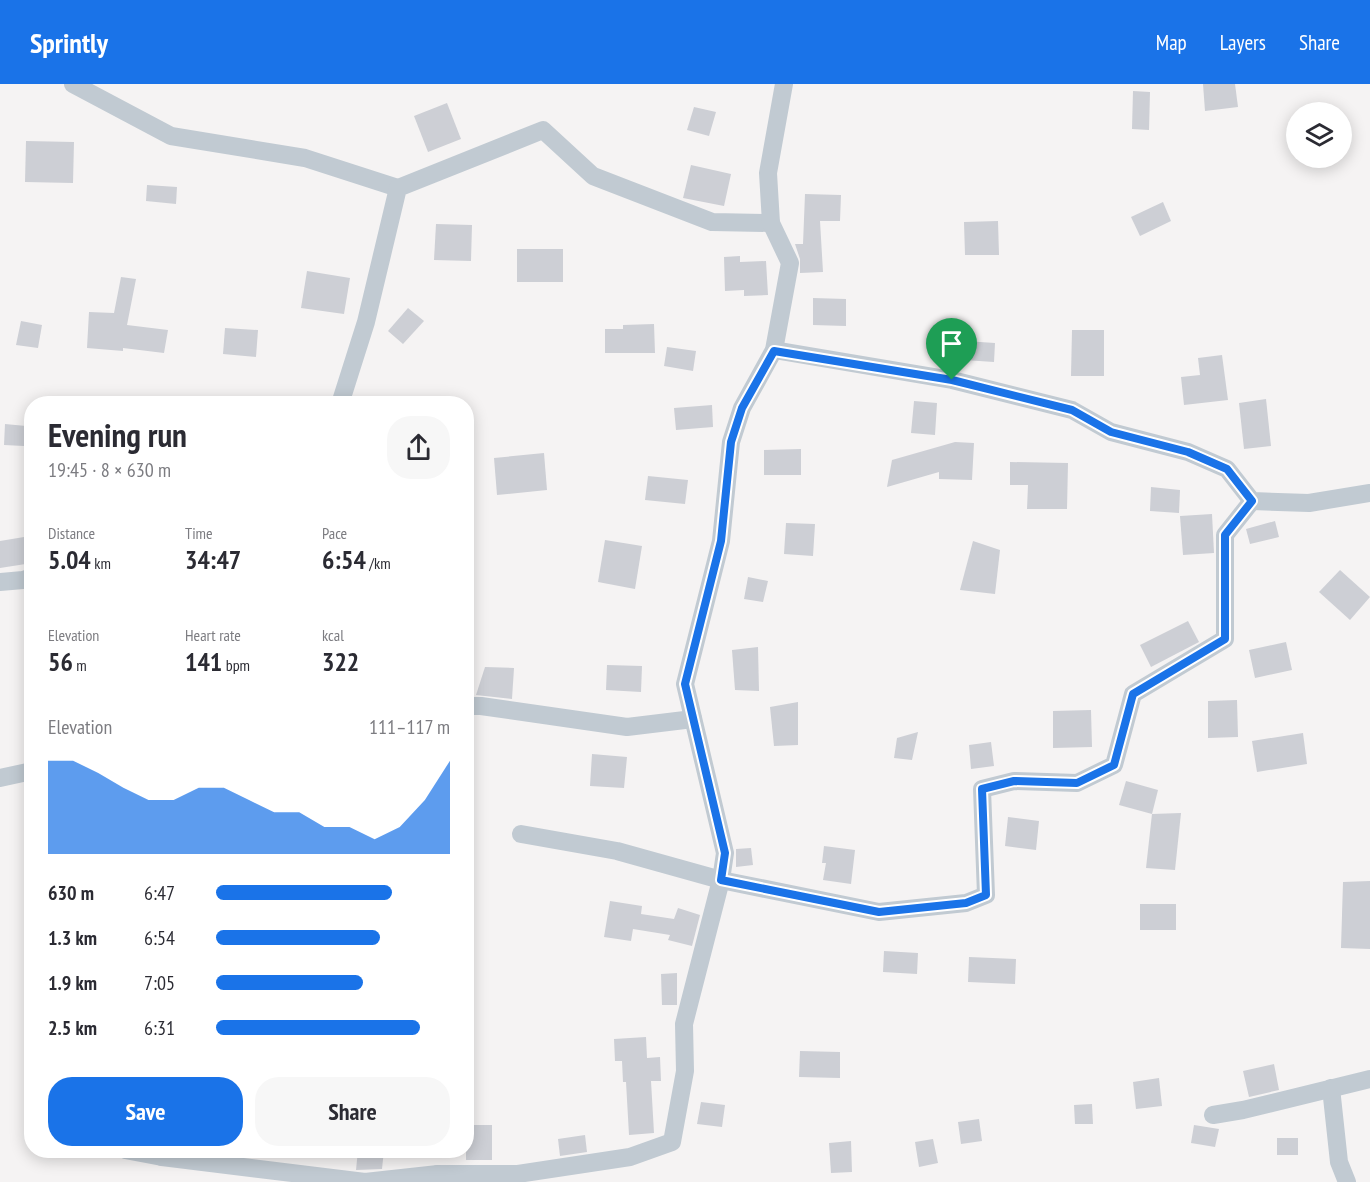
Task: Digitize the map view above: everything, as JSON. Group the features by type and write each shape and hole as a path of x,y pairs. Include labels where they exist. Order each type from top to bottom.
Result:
{"street":[{"path":"73,84 171,136 305,158 398,188 543,130 593,176 712,222 771,223"},
{"path":"189,1158 365,1182 518,1174 630,1157 672,1142 685,1071 684,1024 721,880 725,853 685,684 721,541 731,442 742,408 774,351 790,263 771,223 768,173 784,84"},
{"path":"343,396 366,322 398,188"},
{"path":"774,351 952,380 1072,410 1111,432 1188,452 1227,469 1252,501"},
{"path":"1252,501 1310,503 1370,493"},
{"path":"521,834 617,851 721,880 879,912 966,903 986,895 982,789 1014,781 1077,783 1114,765 1133,694 1225,639 1225,535 1252,501"},
{"path":"0,582 24,580"},
{"path":"474,706 627,727 693,718"},
{"path":"0,778 24,773"},
{"path":"1213,1115 1244,1110 1370,1079"},
{"path":"1331,1089 1339,1162 1347,1182"}],"building":[{"path":"1203,84 1235,84 1238,107 1205,111"},
{"path":"1133,91 1150,92 1149,130 1132,129"},
{"path":"447,103 461,139 428,152 414,116"},
{"path":"694,107 716,112 709,136 687,130"},
{"path":"26,141 74,142 73,183 25,182"},
{"path":"691,165 731,174 724,206 683,198"},
{"path":"147,185 177,187 176,204 146,201"},
{"path":"805,194 841,195 840,221 820,221 823,272 800,273 800,259 795,244 803,244"},
{"path":"1163,202 1171,221 1140,236 1131,217"},
{"path":"998,221 999,255 965,255 964,222"},
{"path":"436,224 472,225 471,261 434,260"},
{"path":"517,249 563,249 563,282 517,282"},
{"path":"740,256 740,262 766,261 768,295 744,296 744,290 725,291 724,257"},
{"path":"307,271 350,278 344,314 301,308"},
{"path":"121,277 136,279 127,325 168,330 164,353 123,348 123,351 87,348 89,312 114,313"},
{"path":"813,298 846,299 846,326 813,325"},
{"path":"408,308 424,321 403,344 388,331"},
{"path":"21,321 42,325 38,348 16,345"},
{"path":"654,324 655,353 605,353 605,329 623,329 623,325"},
{"path":"225,328 258,330 256,357 223,354"},
{"path":"1072,330 1104,330 1104,376 1071,376"},
{"path":"965,341 995,343 994,362 964,360"},
{"path":"667,347 696,351 693,371 664,366"},
{"path":"1222,355 1228,400 1184,405 1181,377 1200,375 1198,358"},
{"path":"1266,399 1271,446 1244,449 1239,403"},
{"path":"914,401 937,403 935,435 911,433"},
{"path":"712,405 713,427 676,430 674,408"},
{"path":"5,424 24,426 24,446 4,445"},
{"path":"955,442 974,443 972,480 939,479 939,472 887,487 892,460"},
{"path":"801,449 801,475 764,475 764,450"},
{"path":"544,453 547,490 497,495 494,458"},
{"path":"1010,462 1068,463 1067,509 1027,509 1028,485 1010,485"},
{"path":"648,476 688,480 685,504 645,500"},
{"path":"1151,487 1180,490 1179,513 1150,511"},
{"path":"1212,514 1214,553 1183,555 1180,516"},
{"path":"1275,521 1279,537 1250,544 1246,529"},
{"path":"786,523 815,524 813,556 784,554"},
{"path":"24,537 24,564 0,568 0,541"},
{"path":"605,540 642,546 635,589 598,582"},
{"path":"973,541 1000,550 995,594 960,590"},
{"path":"1340,570 1370,597 1350,620 1319,592"},
{"path":"748,577 768,581 763,602 744,599"},
{"path":"1188,621 1199,642 1151,667 1140,645"},
{"path":"1286,642 1292,670 1255,678 1249,650"},
{"path":"758,647 759,691 735,690 732,650"},
{"path":"607,665 642,666 641,692 606,690"},
{"path":"485,667 514,668 512,699 476,695"},
{"path":"1237,700 1238,737 1208,738 1208,701"},
{"path":"798,702 798,745 774,746 770,707"},
{"path":"1091,710 1092,747 1053,748 1053,711"},
{"path":"918,732 912,760 894,758 897,738"},
{"path":"1303,733 1307,764 1257,772 1252,741"},
{"path":"991,742 994,766 971,769 969,745"},
{"path":"592,754 627,757 624,788 590,786"},
{"path":"1126,781 1158,790 1152,814 1119,805"},
{"path":"1181,813 1175,870 1146,868 1152,814"},
{"path":"1008,817 1039,821 1036,850 1005,846"},
{"path":"824,846 855,850 851,884 823,880 826,863 822,863"},
{"path":"751,848 753,865 736,867 736,849"},
{"path":"1370,881 1370,949 1341,948 1343,882"},
{"path":"610,901 642,906 641,914 674,919 678,908 700,915 692,946 668,940 670,935 633,929 631,941 604,937"},
{"path":"1140,904 1176,904 1176,930 1140,930"},
{"path":"884,951 918,953 917,974 883,972"},
{"path":"969,957 1016,959 1015,984 968,982"},
{"path":"677,973 677,1005 662,1005 661,974"},
{"path":"646,1037 647,1058 660,1057 661,1081 651,1081 654,1133 629,1135 626,1082 623,1082 622,1061 615,1061 614,1039"},
{"path":"800,1051 840,1052 840,1078 799,1077"},
{"path":"1274,1064 1279,1090 1249,1097 1243,1071"},
{"path":"1159,1078 1162,1106 1136,1109 1133,1082"},
{"path":"701,1102 725,1105 722,1127 697,1124"},
{"path":"1092,1104 1093,1124 1075,1124 1074,1105"},
{"path":"979,1119 982,1141 961,1144 958,1122"},
{"path":"474,1125 492,1125 492,1160 466,1160 466,1158 474,1158"},
{"path":"1194,1125 1219,1129 1215,1147 1191,1143"},
{"path":"585,1135 587,1152 560,1156 558,1139"},
{"path":"1277,1138 1298,1138 1298,1155 1277,1155"},
{"path":"933,1139 938,1163 919,1167 915,1142"},
{"path":"851,1141 852,1172 831,1173 829,1143"},
{"path":"357,1158 383,1158 382,1169 356,1170"}],"route":[{"path":"774,351 952,380 1072,410 1111,432 1188,452 1227,469 1252,501 1225,535 1225,639 1133,694 1114,765 1077,783 1014,781 982,789 986,895 966,903 879,912 721,880 725,853 685,684 721,541 731,442 742,408 774,351"}]}
